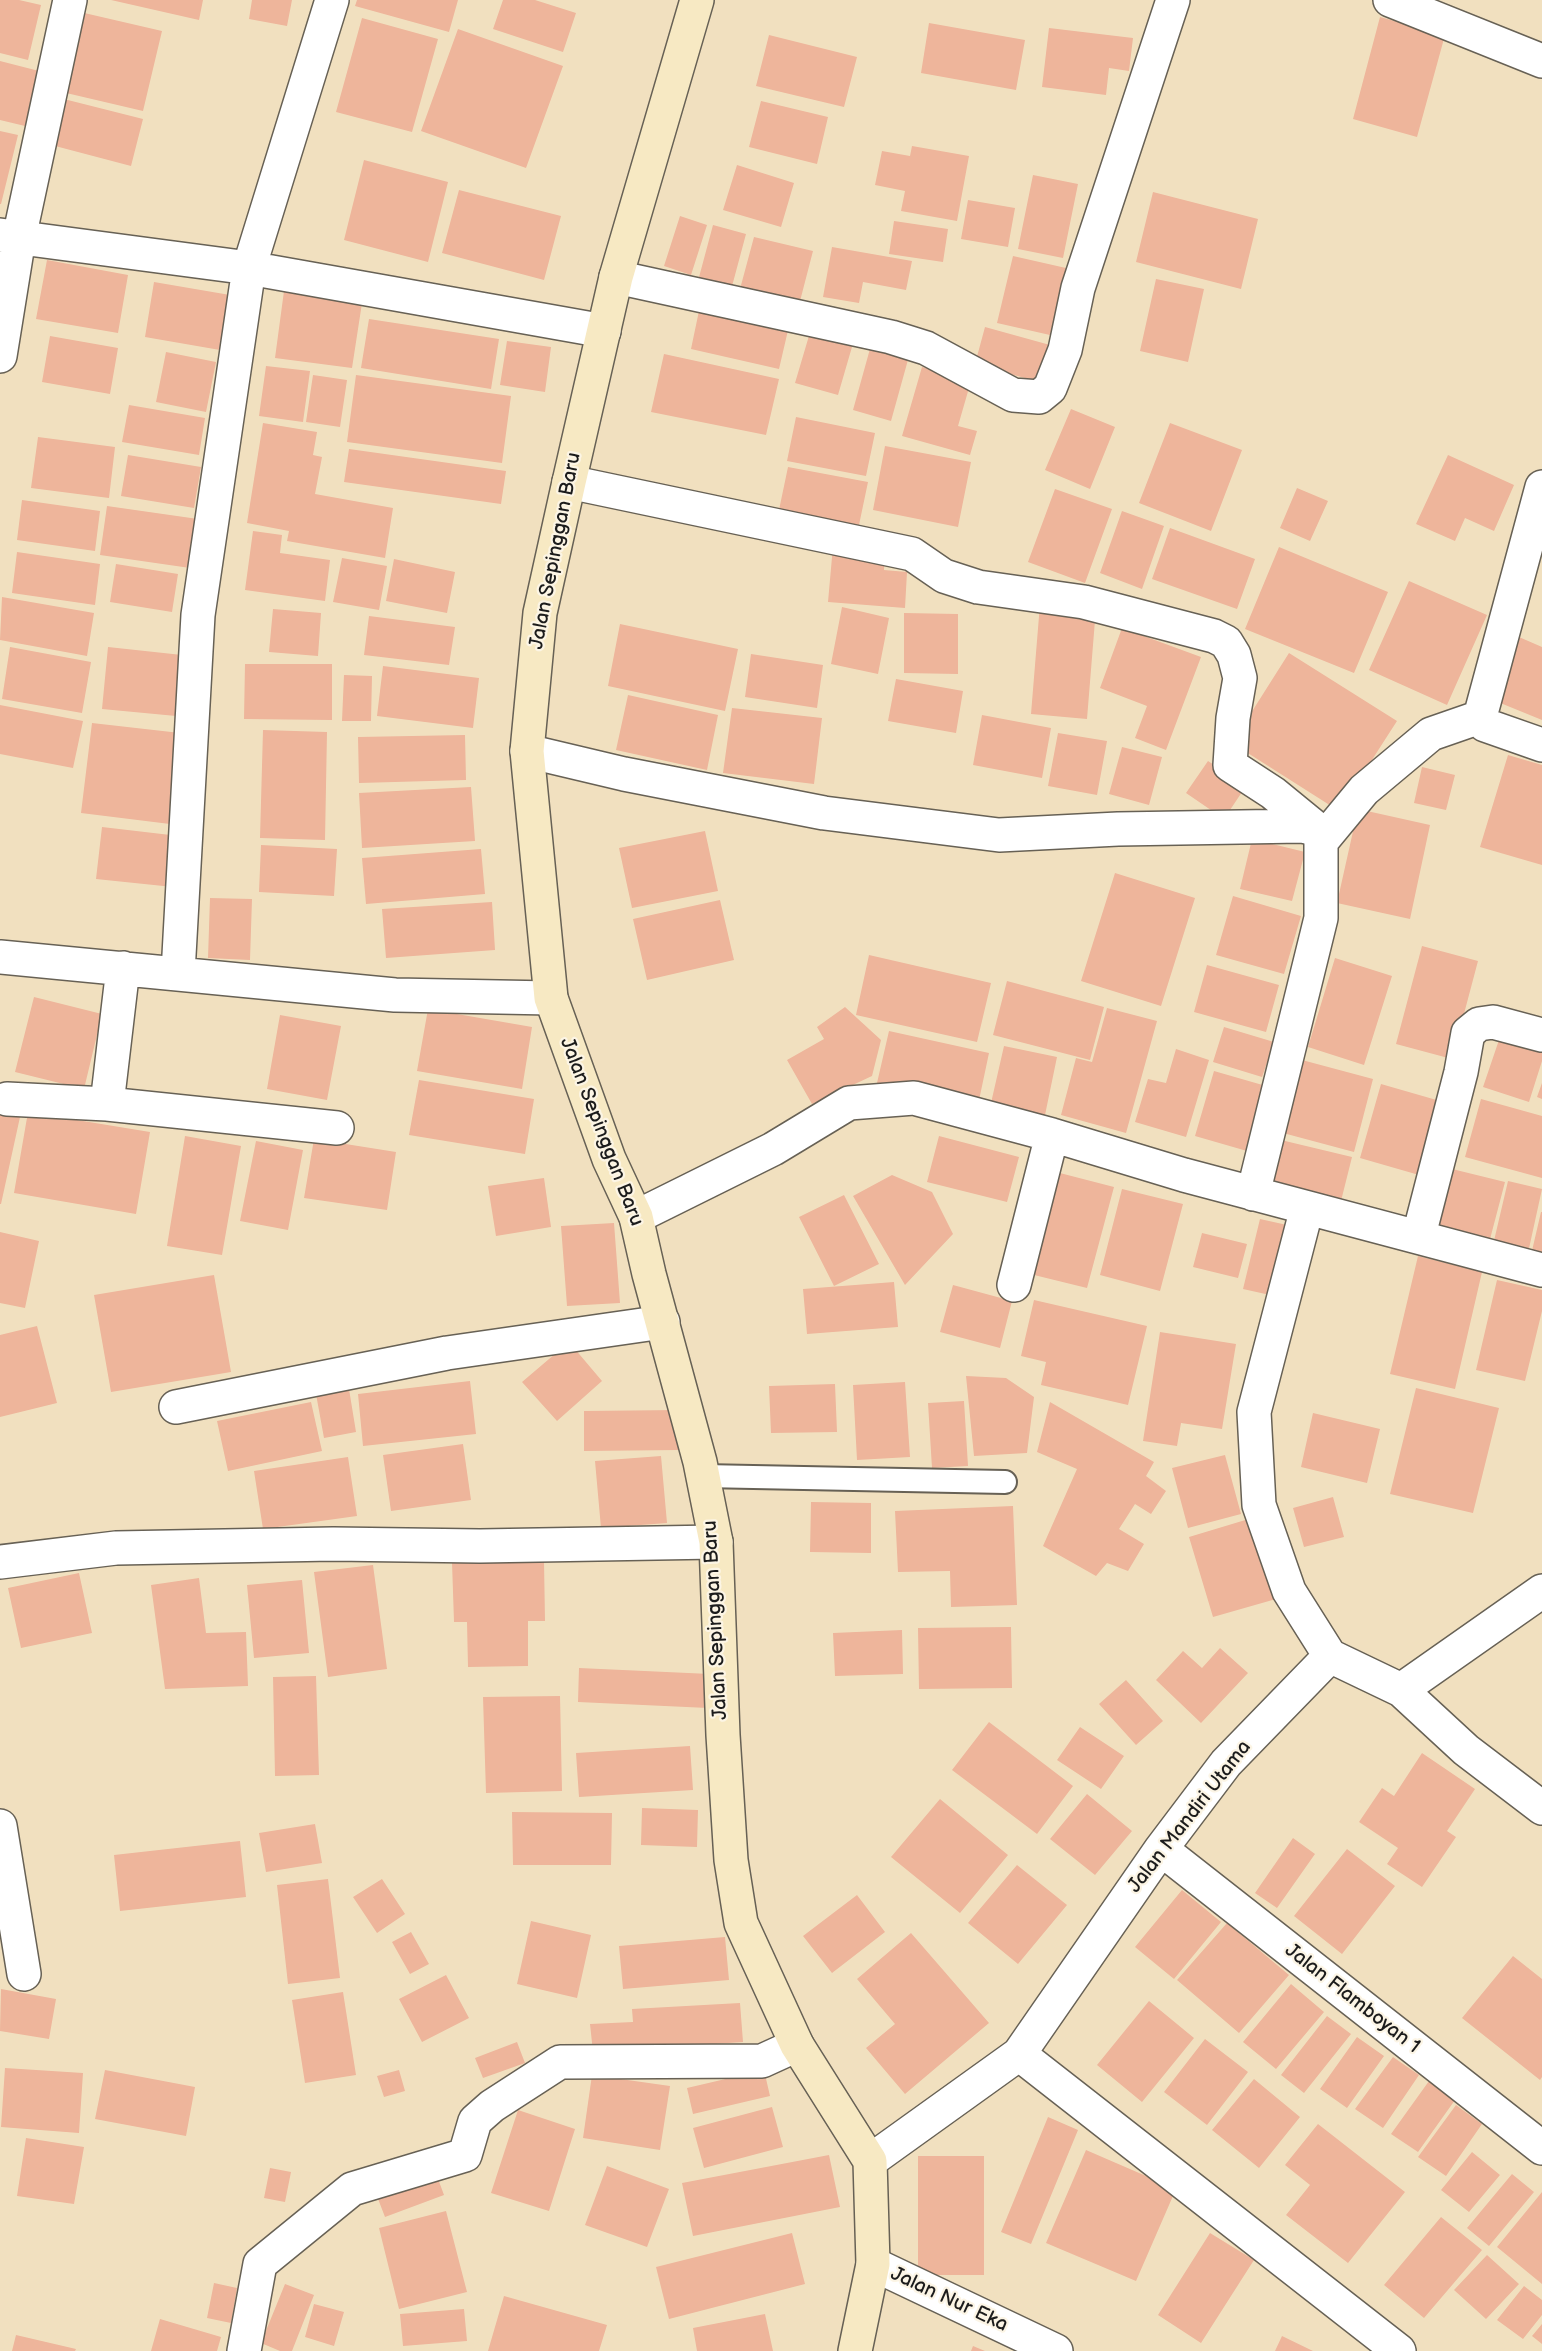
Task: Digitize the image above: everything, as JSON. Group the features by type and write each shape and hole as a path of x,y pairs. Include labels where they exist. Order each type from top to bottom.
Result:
{"street":[{"path":"0,356 9,237 70,0"},
{"path":"178,973 198,615 249,268 332,0"},
{"name":"Jalan Sepinggan Baru","path":"697,0 616,277 569,483 540,613 527,751 551,998 609,1159 636,1217 703,1476 716,1542 723,1735 731,1860 741,1923 798,2045 870,2161"},
{"path":"616,277 891,337 926,348 1013,395 1039,397 1050,388 1065,350 1078,288 1173,0"},
{"path":"1390,0 1542,61"},
{"path":"9,237 249,268 604,331"},
{"path":"569,483 912,554 944,576 978,587 1084,602 1214,636 1226,642 1234,655 1240,678 1233,718 1230,765 1273,793 1319,836 1321,918 1253,1194"},
{"path":"1542,487 1480,717 1485,725 1542,746"},
{"path":"1319,836 1364,790 1431,734 1480,717"},
{"path":"527,751 624,774 824,813 999,835 1118,829 1302,826 1319,836"},
{"path":"0,957 395,995 551,998"},
{"path":"107,1104 123,968"},
{"path":"1419,1235 1461,1072 1468,1034 1479,1024 1493,1022 1542,1035"},
{"path":"636,1217 773,1149 849,1103 914,1098 1052,1135 1253,1194 1419,1235 1542,1270"},
{"path":"7,1100 107,1104 337,1128"},
{"path":"1014,1285 1052,1135"},
{"path":"1307,1208 1254,1412 1259,1505 1289,1591 1330,1656 1401,1690 1466,1749 1542,1808"},
{"path":"176,1407 447,1353 663,1322"},
{"path":"0,1562 116,1548 333,1544 480,1546 716,1542"},
{"path":"1401,1690 1542,1591"},
{"name":"Jalan Mandiri Utama","path":"870,2161 1019,2054 1161,1849 1227,1763 1330,1656"},
{"path":"0,1826 24,1974"},
{"name":"Jalan Flamboyan 1","path":"1161,1849 1542,2148"},
{"path":"244,2351 260,2264 352,2189 465,2155 475,2121 492,2106 560,2062 762,2061 798,2045"},
{"path":"1019,2054 1399,2351"},
{"path":"855,2351 873,2264 870,2161"},
{"name":"Jalan Nur Eka","path":"873,2264 1056,2351"}],"lane":[{"path":"703,1476 1005,1482"}],"building":[{"path":"0,0 19,0 41,5 28,60 0,53"},
{"path":"111,0 203,0 199,20"},
{"path":"252,0 292,0 287,26 249,19"},
{"path":"357,0 458,0 449,32 355,6"},
{"path":"503,0 535,0 576,13 563,52 493,29"},
{"path":"80,12 162,31 143,111 62,92"},
{"path":"1380,17 1445,35 1417,137 1353,119"},
{"path":"362,18 438,39 412,132 336,112"},
{"path":"929,23 1025,40 1016,90 921,73"},
{"path":"1049,28 1133,38 1129,71 1109,68 1106,95 1042,87"},
{"path":"458,29 563,66 526,168 421,131"},
{"path":"769,35 857,57 844,107 756,86"},
{"path":"0,61 39,71 25,126 0,120"},
{"path":"52,96 143,119 131,166 40,142"},
{"path":"761,101 828,117 817,164 749,147"},
{"path":"0,131 18,135 1,204 0,204"},
{"path":"912,146 969,156 957,221 901,211 905,191 875,185 882,151 910,156"},
{"path":"364,160 448,182 428,262 344,240"},
{"path":"737,165 794,183 781,227 723,210"},
{"path":"1033,175 1078,184 1063,258 1018,249"},
{"path":"459,190 561,216 544,280 442,253"},
{"path":"1153,192 1258,219 1241,289 1136,262"},
{"path":"968,200 1015,208 1008,247 961,239"},
{"path":"680,216 707,225 691,275 664,266"},
{"path":"894,221 948,229 943,262 889,254"},
{"path":"713,225 746,234 731,290 698,281"},
{"path":"754,237 813,251 799,305 740,289"},
{"path":"832,247 912,261 906,290 863,282 859,303 823,297"},
{"path":"1013,256 1066,268 1050,335 997,323"},
{"path":"47,260 128,275 118,333 36,319"},
{"path":"1156,279 1204,289 1188,362 1140,351"},
{"path":"154,282 230,295 220,350 145,337"},
{"path":"284,291 362,303 352,368 275,358"},
{"path":"700,306 789,326 779,369 691,349"},
{"path":"369,319 499,339 491,389 361,368"},
{"path":"985,327 1050,345 1039,382 975,364"},
{"path":"811,329 854,340 838,395 795,383"},
{"path":"50,336 118,348 110,394 42,382"},
{"path":"873,338 911,349 891,421 853,410"},
{"path":"507,341 551,347 545,392 500,385"},
{"path":"166,352 216,362 206,412 156,402"},
{"path":"664,354 779,379 766,435 651,412"},
{"path":"266,366 310,371 303,422 259,416"},
{"path":"922,367 971,381 958,426 977,431 970,455 902,436"},
{"path":"313,375 347,380 340,427 306,422"},
{"path":"356,375 511,396 502,463 347,442"},
{"path":"129,405 205,418 199,455 122,442"},
{"path":"1071,409 1115,427 1090,489 1045,470"},
{"path":"796,417 875,433 866,476 787,461"},
{"path":"263,423 317,432 313,455 322,457 315,494 393,508 385,558 287,541 289,531 247,523"},
{"path":"1170,423 1242,450 1211,531 1139,503"},
{"path":"38,437 115,447 109,498 31,488"},
{"path":"885,446 971,462 958,527 873,510"},
{"path":"349,449 506,471 501,504 344,482"},
{"path":"128,455 201,467 194,508 121,496"},
{"path":"1448,455 1514,485 1494,531 1465,518 1455,541 1416,524"},
{"path":"788,467 868,482 859,525 779,510"},
{"path":"1297,488 1328,501 1310,541 1280,528"},
{"path":"1055,489 1112,509 1085,583 1028,562"},
{"path":"22,500 100,511 95,551 17,540"},
{"path":"107,506 205,520 197,569 100,555"},
{"path":"1122,511 1164,526 1142,589 1100,573"},
{"path":"1170,528 1255,559 1237,609 1152,579"},
{"path":"253,531 282,535 280,553 330,560 325,601 245,590"},
{"path":"833,546 885,550 884,570 907,572 905,608 828,602"},
{"path":"1279,547 1388,592 1354,673 1245,629"},
{"path":"17,552 100,564 95,605 12,593"},
{"path":"342,558 387,566 379,610 333,602"},
{"path":"394,559 455,572 447,613 386,601"},
{"path":"116,564 178,574 172,612 110,602"},
{"path":"1409,581 1487,615 1447,705 1369,670"},
{"path":"2,597 94,613 87,656 0,640"},
{"path":"1040,604 1096,608 1087,719 1031,714"},
{"path":"842,607 889,618 878,674 831,664"},
{"path":"273,609 321,613 318,656 269,652"},
{"path":"904,613 958,614 958,674 904,673"},
{"path":"369,616 455,627 449,665 364,655"},
{"path":"620,624 738,649 725,711 608,686"},
{"path":"1122,628 1201,657 1166,750 1135,738 1147,706 1100,688"},
{"path":"1519,637 1542,647 1542,720 1493,700"},
{"path":"10,647 91,662 82,713 2,699"},
{"path":"108,647 182,655 176,716 102,709"},
{"path":"1289,653 1397,721 1339,811 1232,743"},
{"path":"751,654 823,665 817,708 745,697"},
{"path":"245,664 332,664 332,720 244,719"},
{"path":"383,666 479,678 473,728 377,716"},
{"path":"344,675 372,676 371,721 342,721"},
{"path":"896,679 963,691 956,733 888,721"},
{"path":"628,695 718,715 707,770 616,750"},
{"path":"0,705 83,721 73,768 0,754"},
{"path":"732,708 822,718 814,784 723,773"},
{"path":"982,715 1051,728 1042,778 973,765"},
{"path":"92,723 189,734 178,825 81,813"},
{"path":"263,730 327,732 325,840 260,838"},
{"path":"1058,733 1107,741 1097,795 1048,786"},
{"path":"465,735 466,780 359,783 358,737"},
{"path":"1122,747 1162,757 1149,805 1109,794"},
{"path":"1508,755 1542,765 1542,865 1480,847"},
{"path":"1208,761 1246,786 1224,819 1186,793"},
{"path":"1422,767 1455,775 1446,810 1414,803"},
{"path":"471,787 475,841 362,848 359,793"},
{"path":"1358,809 1430,825 1410,919 1337,903"},
{"path":"102,827 179,836 173,887 96,879"},
{"path":"705,831 718,891 632,908 619,848"},
{"path":"1252,839 1305,852 1292,901 1240,889"},
{"path":"261,845 337,849 334,896 259,892"},
{"path":"481,849 485,894 366,904 362,858"},
{"path":"1115,873 1195,898 1161,1006 1081,981"},
{"path":"1233,896 1301,916 1284,974 1216,955"},
{"path":"210,898 252,899 250,960 208,958"},
{"path":"720,900 734,960 647,980 633,919"},
{"path":"492,902 495,950 386,958 382,909"},
{"path":"1422,946 1478,961 1452,1059 1396,1044"},
{"path":"869,955 991,983 977,1042 856,1015"},
{"path":"1335,958 1392,976 1364,1065 1308,1047"},
{"path":"1207,965 1279,985 1266,1032 1194,1012"},
{"path":"1007,981 1104,1007 1090,1060 993,1035"},
{"path":"34,997 102,1014 84,1089 15,1072"},
{"path":"845,1007 881,1040 872,1076 812,1104 787,1060 824,1039 817,1027"},
{"path":"1107,1008 1157,1021 1126,1133 1061,1115 1076,1058 1092,1062"},
{"path":"428,1009 532,1027 522,1089 417,1071"},
{"path":"280,1015 341,1026 327,1100 267,1089"},
{"path":"1224,1027 1274,1042 1262,1077 1213,1062"},
{"path":"889,1031 989,1053 978,1105 877,1083"},
{"path":"1500,1037 1542,1050 1542,1061 1529,1102 1483,1087"},
{"path":"1004,1046 1057,1057 1045,1115 991,1103"},
{"path":"1176,1049 1209,1060 1186,1137 1135,1122 1148,1079 1166,1083"},
{"path":"1302,1060 1373,1079 1354,1152 1283,1133"},
{"path":"1214,1071 1266,1086 1247,1151 1195,1136"},
{"path":"419,1080 534,1099 525,1154 409,1135"},
{"path":"1542,1083 1542,1099 1537,1097"},
{"path":"1381,1084 1440,1101 1419,1175 1360,1158"},
{"path":"1481,1099 1542,1116 1542,1178 1465,1157"},
{"path":"28,1112 150,1132 136,1214 14,1193"},
{"path":"0,1113 20,1117 1,1204 0,1204"},
{"path":"185,1136 241,1146 222,1255 167,1246"},
{"path":"939,1136 1019,1157 1007,1202 927,1182"},
{"path":"314,1139 396,1152 387,1210 304,1198"},
{"path":"1281,1140 1352,1157 1340,1205 1270,1188"},
{"path":"256,1141 303,1150 288,1230 240,1221"},
{"path":"1444,1167 1505,1182 1489,1243 1428,1227"},
{"path":"1056,1172 1114,1187 1087,1288 1030,1274"},
{"path":"892,1175 932,1192 953,1234 905,1285 853,1196"},
{"path":"544,1178 551,1227 496,1236 488,1186"},
{"path":"1508,1181 1542,1189 1528,1253 1493,1245"},
{"path":"1122,1189 1183,1204 1160,1291 1100,1275"},
{"path":"844,1195 879,1264 834,1286 799,1217"},
{"path":"1542,1212 1542,1257 1531,1255"},
{"path":"1260,1219 1287,1225 1270,1295 1243,1289"},
{"path":"614,1223 620,1303 567,1306 561,1226"},
{"path":"0,1232 39,1241 25,1308 0,1303"},
{"path":"1202,1233 1247,1244 1238,1278 1193,1267"},
{"path":"1418,1256 1482,1272 1455,1389 1390,1374"},
{"path":"214,1275 231,1372 111,1392 94,1295"},
{"path":"1497,1280 1542,1290 1542,1311 1525,1381 1476,1370"},
{"path":"894,1282 898,1327 807,1334 803,1289"},
{"path":"953,1285 1012,1301 1000,1348 940,1332"},
{"path":"1034,1300 1147,1326 1128,1405 1041,1385 1046,1362 1021,1356"},
{"path":"37,1326 57,1403 0,1417 0,1335"},
{"path":"1160,1332 1236,1344 1222,1429 1181,1423 1177,1446 1143,1441"},
{"path":"569,1342 602,1381 557,1421 522,1382"},
{"path":"966,1376 1006,1378 1034,1397 1027,1453 974,1456"},
{"path":"470,1381 476,1434 363,1446 358,1394"},
{"path":"905,1382 910,1457 857,1460 853,1385"},
{"path":"835,1384 837,1432 771,1433 769,1386"},
{"path":"1416,1388 1499,1408 1473,1513 1390,1494"},
{"path":"349,1389 356,1432 324,1438 316,1394"},
{"path":"964,1401 968,1466 932,1468 928,1403"},
{"path":"311,1402 322,1451 228,1471 217,1421"},
{"path":"1050,1402 1154,1462 1146,1476 1166,1491 1151,1514 1135,1504 1119,1529 1144,1544 1128,1571 1107,1563 1096,1576 1043,1546 1077,1469 1037,1452"},
{"path":"679,1410 679,1450 584,1451 584,1411"},
{"path":"1313,1413 1380,1429 1367,1483 1301,1467"},
{"path":"463,1444 471,1500 391,1511 383,1455"},
{"path":"1225,1455 1241,1514 1188,1528 1172,1468"},
{"path":"661,1456 667,1523 601,1528 595,1461"},
{"path":"348,1457 357,1516 263,1529 254,1471"},
{"path":"1333,1497 1344,1537 1304,1547 1293,1508"},
{"path":"811,1502 871,1503 871,1553 810,1552"},
{"path":"1013,1506 1017,1605 951,1607 950,1571 898,1572 895,1511"},
{"path":"1252,1518 1276,1599 1213,1617 1189,1537"},
{"path":"544,1561 545,1621 528,1621 528,1666 468,1667 467,1622 454,1622 452,1562"},
{"path":"373,1565 387,1669 328,1677 314,1572"},
{"path":"79,1573 92,1633 21,1648 8,1588"},
{"path":"199,1578 206,1633 246,1632 248,1686 165,1689 151,1585"},
{"path":"302,1580 309,1653 254,1658 247,1585"},
{"path":"1011,1627 1012,1688 919,1689 918,1628"},
{"path":"902,1630 903,1674 835,1676 833,1633"},
{"path":"1220,1648 1248,1673 1201,1723 1156,1680 1183,1651 1202,1668"},
{"path":"579,1668 710,1674 708,1708 578,1702"},
{"path":"316,1676 319,1775 275,1776 273,1677"},
{"path":"1126,1680 1163,1721 1136,1745 1099,1704"},
{"path":"560,1696 562,1791 486,1793 483,1697"},
{"path":"989,1722 1073,1786 1037,1834 952,1770"},
{"path":"1080,1727 1124,1756 1101,1789 1057,1760"},
{"path":"690,1746 693,1790 579,1797 576,1753"},
{"path":"1422,1753 1475,1789 1447,1831 1456,1837 1422,1887 1387,1864 1398,1848 1359,1822 1382,1788 1394,1796"},
{"path":"1087,1794 1132,1831 1095,1875 1050,1839"},
{"path":"940,1799 1008,1855 960,1913 891,1857"},
{"path":"642,1808 698,1810 697,1847 641,1845"},
{"path":"512,1812 612,1813 611,1865 513,1865"},
{"path":"315,1824 322,1863 266,1872 259,1833"},
{"path":"1293,1838 1315,1854 1277,1908 1255,1893"},
{"path":"240,1841 246,1897 120,1911 114,1855"},
{"path":"1347,1849 1395,1886 1342,1954 1294,1916"},
{"path":"1017,1865 1067,1905 1018,1964 968,1923"},
{"path":"328,1879 340,1978 288,1984 277,1885"},
{"path":"382,1879 405,1914 377,1933 353,1897"},
{"path":"1182,1890 1221,1922 1174,1979 1135,1947"},
{"path":"857,1895 885,1932 832,1973 803,1936"},
{"path":"531,1921 591,1935 577,1998 517,1984"},
{"path":"1227,1923 1289,1975 1239,2033 1177,1980"},
{"path":"411,1932 429,1964 410,1974 392,1942"},
{"path":"911,1933 989,2023 905,2094 866,2048 895,2024 857,1979"},
{"path":"725,1937 729,1980 623,1989 619,1946"},
{"path":"1513,1956 1542,1979 1542,2077 1540,2080 1462,2018"},
{"path":"446,1975 469,2018 422,2042 399,1999"},
{"path":"1291,1984 1324,2012 1276,2069 1243,2042"},
{"path":"1,1989 56,1999 49,2039 0,2031"},
{"path":"343,1992 356,2075 305,2083 292,2000"},
{"path":"1149,2001 1194,2038 1142,2102 1097,2065"},
{"path":"740,2003 743,2042 593,2052 590,2024 633,2022 632,2009"},
{"path":"1327,2016 1351,2034 1304,2093 1281,2075"},
{"path":"1357,2037 1384,2056 1347,2108 1320,2089"},
{"path":"1205,2039 1248,2072 1207,2125 1164,2092"},
{"path":"517,2042 525,2063 483,2078 475,2058"},
{"path":"1393,2057 1419,2075 1383,2128 1355,2109"},
{"path":"5,2068 83,2073 79,2133 1,2127"},
{"path":"105,2070 195,2087 186,2136 95,2119"},
{"path":"399,2070 405,2091 384,2097 377,2076"},
{"path":"764,2070 770,2096 693,2114 687,2088"},
{"path":"592,2075 670,2086 660,2150 583,2138"},
{"path":"1254,2079 1300,2117 1259,2168 1212,2130"},
{"path":"1429,2081 1455,2100 1418,2152 1391,2134"},
{"path":"1456,2105 1482,2124 1446,2176 1418,2157"},
{"path":"772,2107 783,2147 704,2168 693,2128"},
{"path":"518,2110 575,2129 549,2211 491,2193"},
{"path":"1048,2117 1078,2130 1031,2244 1001,2232"},
{"path":"1318,2124 1405,2192 1348,2263 1286,2215 1310,2185 1285,2165"},
{"path":"26,2138 84,2147 74,2204 17,2196"},
{"path":"1086,2150 1176,2189 1136,2281 1046,2243"},
{"path":"1472,2152 1500,2175 1469,2212 1441,2190"},
{"path":"829,2155 840,2207 693,2236 682,2183"},
{"path":"918,2156 984,2156 984,2275 918,2275"},
{"path":"607,2166 669,2189 647,2247 585,2225"},
{"path":"270,2168 291,2172 285,2202 264,2198"},
{"path":"434,2168 444,2195 385,2217 375,2191"},
{"path":"1512,2174 1534,2192 1489,2246 1467,2228"},
{"path":"1542,2192 1542,2284 1497,2247"},
{"path":"446,2211 467,2292 399,2309 379,2228"},
{"path":"1441,2217 1482,2250 1424,2318 1384,2285"},
{"path":"792,2233 805,2284 669,2319 656,2267"},
{"path":"1210,2233 1254,2260 1201,2343 1158,2315"},
{"path":"1487,2255 1519,2284 1486,2319 1454,2290"},
{"path":"214,2283 237,2288 231,2323 207,2318"},
{"path":"285,2284 314,2295 292,2351 280,2351 261,2343"},
{"path":"1524,2286 1542,2300 1542,2315 1523,2339 1497,2320"},
{"path":"504,2296 607,2325 599,2351 488,2351"},
{"path":"314,2304 344,2312 334,2346 305,2337"},
{"path":"464,2309 467,2341 403,2346 400,2314"},
{"path":"765,2314 773,2351 697,2351 693,2328"},
{"path":"160,2319 221,2337 217,2351 151,2351"},
{"path":"1542,2324 1542,2344 1532,2336"},
{"path":"16,2335 76,2349 75,2351 12,2351"},
{"path":"1282,2336 1313,2351 1275,2351"},
{"path":"973,2346 985,2351 971,2351"}]}
